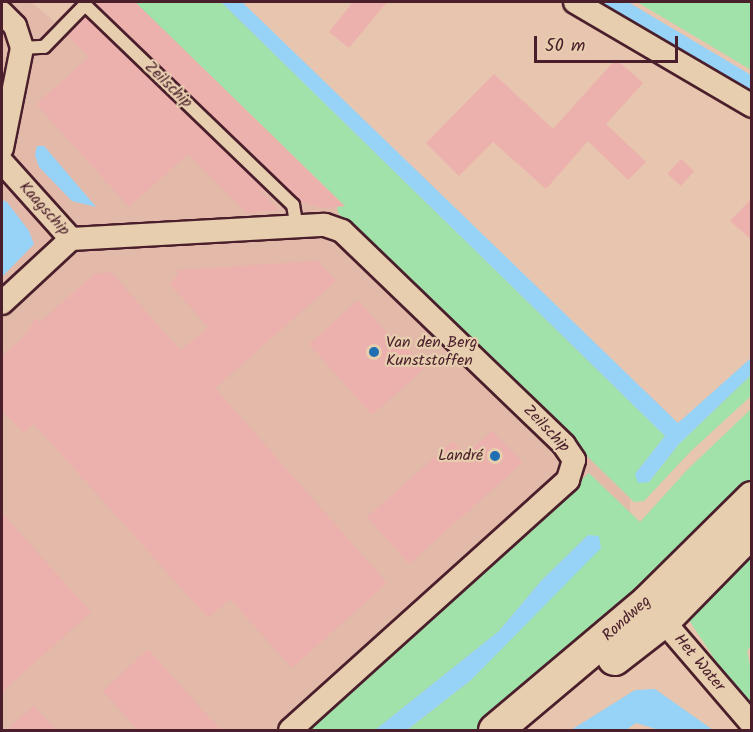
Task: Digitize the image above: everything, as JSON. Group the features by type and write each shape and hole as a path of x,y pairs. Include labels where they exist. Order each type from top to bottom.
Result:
{"main road":[{"name":"Rondweg","path":"495,730 655,611 752,498"},
{"name":"Rondweg","path":"520,730 752,528"}],"street":[{"path":"574,2 752,106"},
{"path":"2,13 15,26 22,48 2,148"},
{"name":"Kaagschip","path":"2,162 71,239 2,303"},
{"name":"Zeilschip","path":"71,239 325,225 342,231 564,445 574,460 568,480 290,730"},
{"name":"Het Water","path":"655,611 752,724"}],"lane":[{"name":"Zeilschip","path":"22,48 44,47 85,6 293,205 297,227"}],"shaded area":[{"path":"2,2 31,2 55,22 75,2 154,2 632,455 628,553 384,730 2,730"}],"green space":[{"path":"135,2 221,2 665,436 635,474 640,482 649,482 679,444 751,375 751,396 691,451 644,501 634,502 338,213 337,207 345,206"},
{"path":"637,2 751,2 751,70 706,43"},
{"path":"751,409 751,488 492,730 407,730 471,680 588,535 541,581 499,631 375,730 301,730 589,473 640,522 687,470"},
{"path":"751,537 752,644 747,651 751,670 751,705 731,684 687,617"}],"water":[{"path":"221,2 242,2 678,423 751,358 751,375 679,444 649,482 638,483 635,474 665,436"},
{"path":"595,2 628,2 751,75 751,93"},
{"path":"37,146 44,146 96,207 72,201 39,167 35,155"},
{"path":"2,200 7,202 29,231 34,244 2,277"},
{"path":"588,535 599,536 601,548 471,680 407,730 375,730 499,631 541,581"},
{"path":"655,689 713,730 659,730 636,723 626,730 571,730 635,690"}],"building":[{"path":"100,2 135,2 344,206 322,208 300,202 97,5"},
{"path":"353,2 387,2 349,48 329,32"},
{"path":"85,17 268,192 259,190 279,210 247,213 188,154 129,207 36,104 89,57 67,36"},
{"path":"616,59 643,83 606,124 646,162 628,180 588,141 546,189 493,142 459,176 426,143 494,74 553,129"},
{"path":"681,159 694,171 681,186 667,174"},
{"path":"752,198 752,240 730,221"},
{"path":"318,261 336,281 215,388 387,583 292,668 230,599 208,618 34,424 23,433 2,410 2,356 24,336 36,318 40,322 94,274 111,272 181,351 208,327 169,283 179,275 176,270"},
{"path":"358,300 389,336 392,334 426,367 372,415 309,344"},
{"path":"492,431 523,462 409,564 367,517 453,441 465,455"},
{"path":"2,513 91,612 2,692"},
{"path":"148,649 221,730 138,730 103,691"},
{"path":"34,706 56,730 6,730"}],"place":[{"name":"Van den Berg Kunststoffen","path":"374,352"},
{"name":"Landré","path":"495,456"}]}
